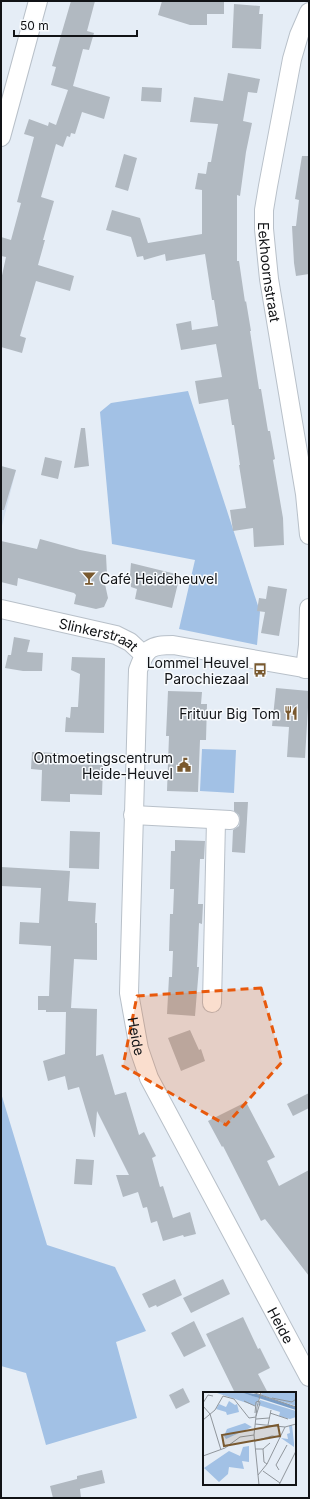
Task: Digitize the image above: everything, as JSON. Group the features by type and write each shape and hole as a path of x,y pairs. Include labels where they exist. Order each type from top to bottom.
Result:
{"street":[{"path":"1,137 38,1"},
{"name":"Eekhoornstraat","path":"309,12 299,35 292,59 264,210 264,229 269,279 305,494 309,535"},
{"path":"307,669 309,608"},
{"name":"Slinkerstraat","path":"1,609 116,634 130,642 144,655 156,646 173,645 307,669"},
{"name":"Heide","path":"144,655 138,670 129,993 138,1049 149,1078 309,1377"},
{"path":"133,815 223,820 212,1003"}],"highlighted area":[{"path":"261,988 282,1062 226,1125 123,1066 137,996"}],"shaded area":[{"path":"188,391 260,612 257,645 179,629 195,560 112,544 100,412 111,403"},
{"path":"1,466 16,470 1,530"},
{"path":"202,749 236,750 234,793 200,791"},
{"path":"1,1093 47,1245 115,1267 146,1331 116,1342 137,1418 46,1445 26,1373 1,1366"}],"building":[{"path":"71,1 95,1 87,31 94,33 89,50 83,49 73,86 110,97 104,119 82,112 75,134 71,133 70,137 67,136 63,147 56,144 41,197 54,201 43,240 45,240 38,265 74,276 70,291 36,281 20,336 26,338 22,353 1,347 1,280 6,257 1,256 1,237 11,240 21,203 17,202 34,137 24,134 29,119 48,126 49,122 56,125 68,90 51,85 56,67 52,66"},
{"path":"162,1 224,1 224,14 207,14 207,25 190,25 158,15"},
{"path":"234,4 260,6 259,14 263,14 261,49 232,48"},
{"path":"228,73 260,79 257,93 248,92 243,121 252,123 246,152 240,196 237,195 237,261 239,261 245,302 246,301 259,389 261,389 268,431 270,431 275,459 273,460 283,518 284,545 254,547 253,528 233,531 230,510 246,508 234,425 232,425 228,399 199,404 195,381 222,377 216,344 181,350 176,324 191,321 192,330 218,326 214,300 212,300 205,254 166,261 165,254 144,260 143,256 137,257 131,237 106,230 112,210 140,218 148,243 202,234 202,190 195,189 198,173 206,174 208,162 211,162 218,124 190,122 194,97 223,101"},
{"path":"142,87 162,88 161,102 141,101"},
{"path":"124,154 137,158 128,191 115,187"},
{"path":"302,156 309,156 309,274 296,276 292,226 296,226 299,200 295,199"},
{"path":"81,428 85,428 89,466 74,468"},
{"path":"45,457 62,461 58,479 41,475"},
{"path":"1,466 16,470 4,510 1,510"},
{"path":"40,539 80,550 106,555 107,575 103,575 108,598 104,607 96,609 74,604 76,595 74,593 18,578 17,586 1,582 1,541 37,549"},
{"path":"131,563 180,575 172,608 135,599 137,589 131,587"},
{"path":"268,586 287,589 279,636 261,633 265,612 257,611 259,598 266,599"},
{"path":"14,637 30,640 27,652 43,653 42,671 23,671 5,668 8,655 11,655"},
{"path":"72,657 105,658 104,733 65,732 66,717 70,718 71,707 78,707 80,674 71,670"},
{"name":"Frituur Big Tom","path":"276,688 309,691 305,758 287,757 289,727 272,726"},
{"name":"Ontmoetingscentrum Heide-Heuvel","path":"168,691 202,692 201,704 207,704 206,740 200,740 198,792 167,791 169,736 166,736"},
{"path":"32,752 59,753 58,764 103,765 102,795 70,794 70,802 41,801 42,770 31,769"},
{"path":"234,802 248,802 245,853 232,852 233,830 239,826 240,820 239,815 234,811"},
{"path":"70,831 100,832 99,869 69,868"},
{"path":"175,840 205,841 204,859 200,859 198,904 203,904 202,924 199,923 197,967 199,967 195,1016 167,1014 169,977 172,977 173,951 169,951 170,914 173,914 174,889 170,889 171,851 175,851"},
{"path":"1,867 70,871 68,901 96,903 95,923 97,923 97,960 74,959 71,1008 97,1009 96,1056 103,1054 115,1095 126,1092 139,1135 144,1132 156,1156 152,1158 160,1187 163,1186 173,1218 190,1212 196,1234 184,1237 183,1235 163,1241 157,1221 151,1223 147,1207 143,1208 138,1192 123,1197 116,1175 129,1175 97,1111 94,1137 79,1087 68,1090 65,1076 48,1081 43,1061 65,1054 66,1012 46,1012 46,1010 38,1010 38,996 49,996 51,946 19,944 20,922 39,923 41,888 1,886"},
{"path":"190,1030 199,1050 201,1049 205,1061 181,1071 168,1038"},
{"path":"309,1093 309,1108 293,1116 287,1104"},
{"path":"246,1102 275,1157 267,1161 279,1186 309,1170 309,1276 265,1219 261,1221 223,1146 222,1147 208,1121"},
{"path":"76,1159 94,1160 92,1185 74,1184"},
{"path":"175,1279 182,1295 157,1307 156,1305 149,1308 142,1294"},
{"path":"223,1279 230,1294 191,1313 183,1298"},
{"path":"243,1317 258,1349 260,1348 270,1368 258,1374 267,1392 235,1392 206,1334"},
{"path":"194,1321 206,1346 184,1357 171,1333"},
{"path":"183,1388 190,1402 176,1409 169,1395"},
{"path":"102,1470 105,1483 80,1489 81,1498 53,1498 50,1486 77,1479 77,1476"}],"place":[{"name":"Café Heideheuvel","path":"89,578"},
{"name":"Lommel Heuvel Parochiezaal","path":"260,670"},
{"name":"Frituur Big Tom","path":"291,713"},
{"name":"Ontmoetingscentrum Heide-Heuvel","path":"184,765"}]}
